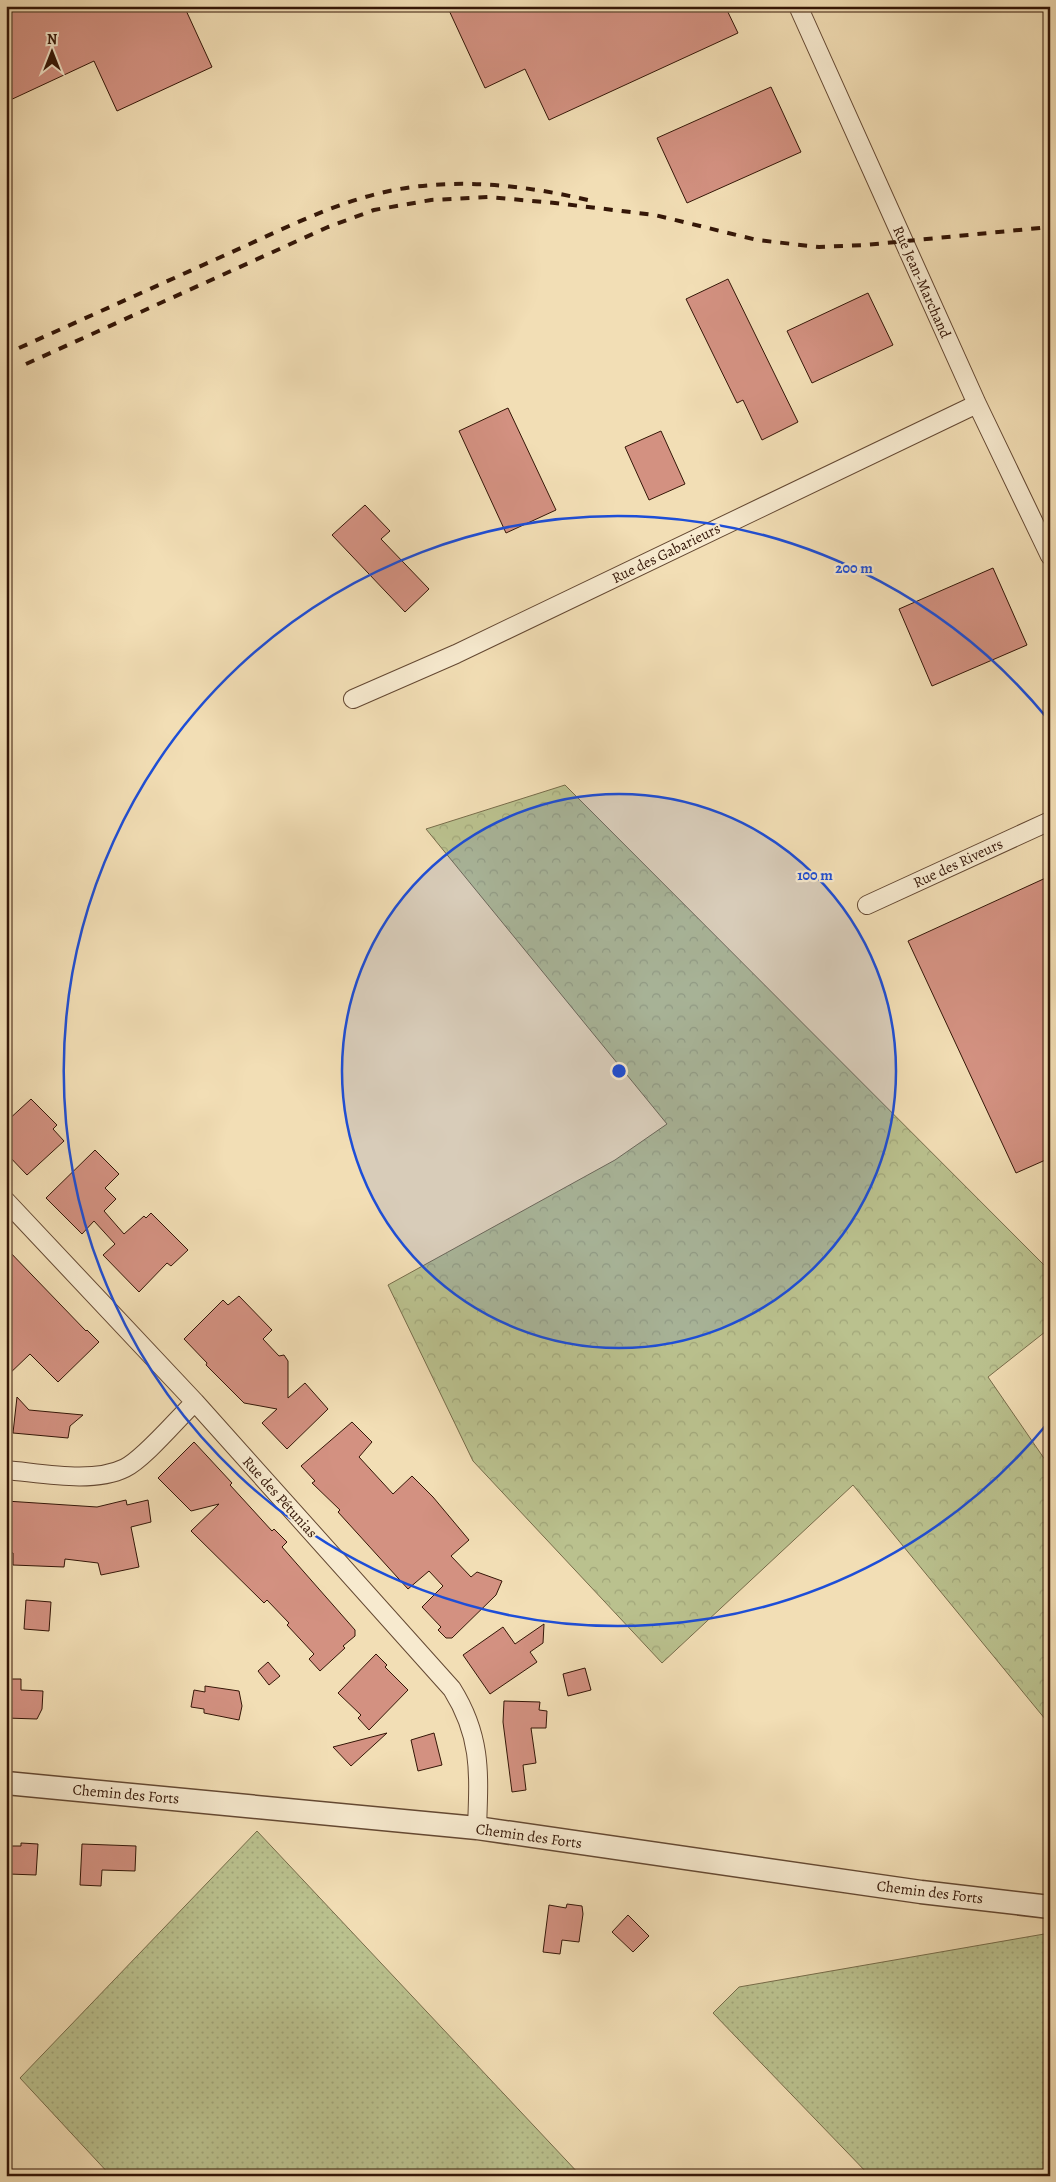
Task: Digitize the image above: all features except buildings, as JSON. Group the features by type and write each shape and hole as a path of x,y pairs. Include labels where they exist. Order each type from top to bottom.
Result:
{"street":[{"name":"Rue Jean-Marchand","path":"798,6 977,404 1050,556"},
{"name":"Rue des Gabarieurs","path":"353,699 456,654 977,404"},
{"name":"Rue des Riveurs","path":"867,905 1050,821"},
{"name":"Rue des Pétunias","path":"6,1201 195,1402 452,1689 465,1710 474,1736 478,1776 477,1828"},
{"path":"6,1470 91,1476 109,1474 126,1468 141,1456 195,1402"},
{"name":"Chemin des Forts","path":"6,1783 477,1828 921,1892 1050,1907"}],"green space":[{"path":"565,785 1050,1271 1050,1328 988,1377 1050,1467 1050,1725 853,1485 662,1663 473,1461 388,1285 615,1160 667,1124 426,829"},
{"path":"257,1831 581,2176 111,2176 20,2078"},
{"path":"1050,1933 1050,2176 870,2176 713,2013 739,1987"}],"railway":[{"path":"19,348 298,222 343,204 389,191 436,185 481,184 526,188 592,201"},
{"path":"26,364 328,227 374,210 431,200 488,197 655,215 757,240 819,247 865,245 1050,227"}]}
